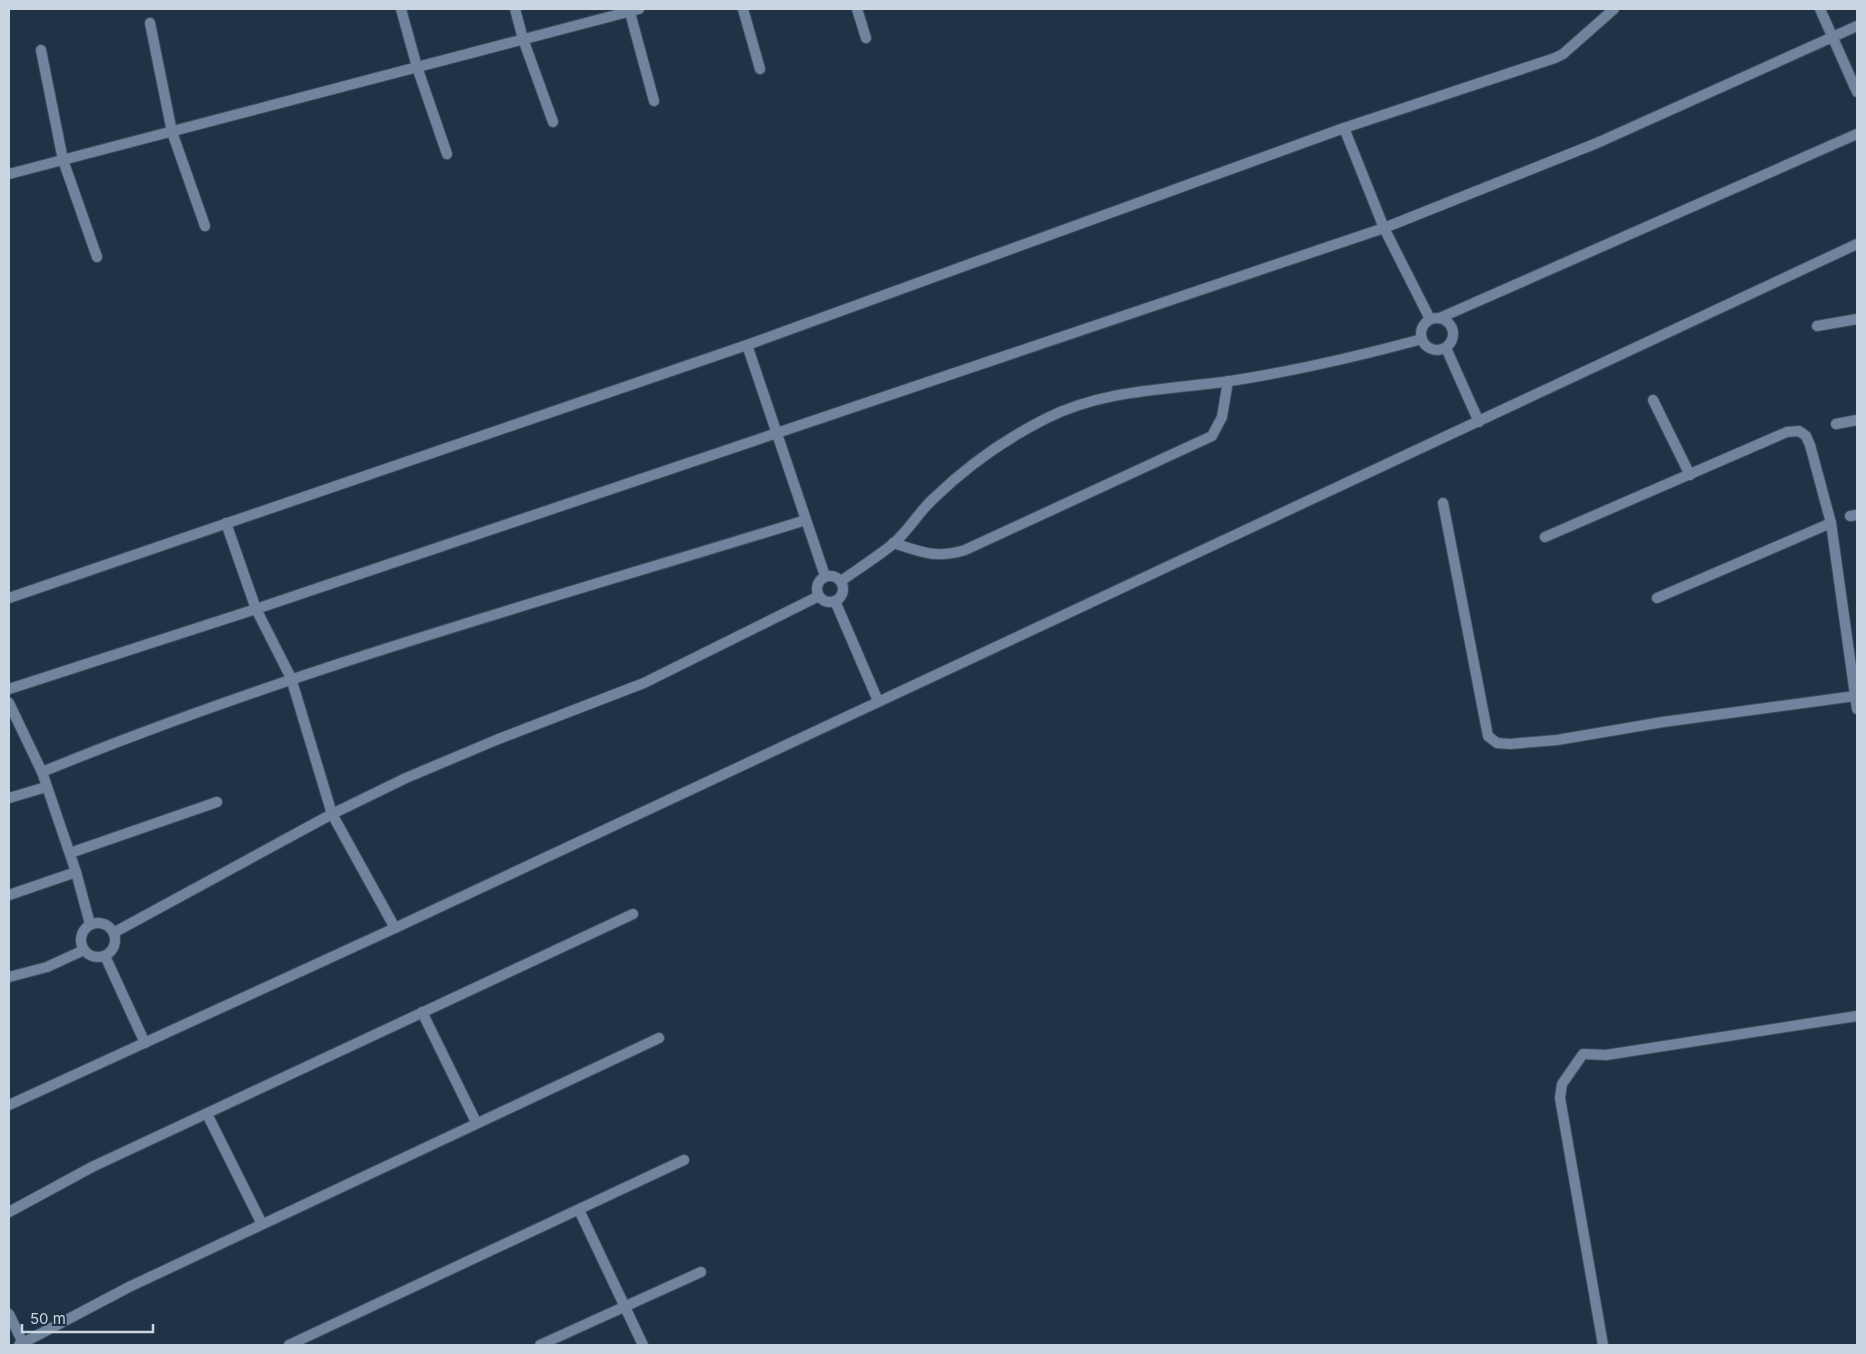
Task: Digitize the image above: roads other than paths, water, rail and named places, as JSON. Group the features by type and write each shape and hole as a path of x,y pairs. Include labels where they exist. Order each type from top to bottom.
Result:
{"street":[{"path":"401,9 417,67 447,154"},
{"path":"515,9 523,39 553,122"},
{"path":"742,9 760,70"},
{"path":"857,9 866,38"},
{"path":"9,598 226,522 747,345 1344,128 1555,58 1564,54 1614,9"},
{"path":"1820,9 1857,92"},
{"path":"9,174 632,10 654,101"},
{"path":"150,23 172,132 205,226"},
{"path":"9,689 256,609 1384,228 1598,143 1857,26"},
{"path":"41,50 63,160 97,257"},
{"path":"1344,128 1384,228 1430,319"},
{"path":"1442,318 1452,326 1453,338 1446,348 1436,350 1428,347 1422,338 1422,328 1430,319 1442,318 1857,134"},
{"path":"9,1105 395,928 1857,244"},
{"path":"1817,326 1857,319"},
{"path":"841,581 894,543 932,500 967,469 1005,441 1047,418 1110,395 1228,381 1295,370 1422,338"},
{"path":"747,345 825,576"},
{"path":"1446,348 1479,422"},
{"path":"894,543 931,555 947,556 965,550 1212,436 1222,417 1228,381"},
{"path":"1653,400 1690,475"},
{"path":"1836,424 1857,420"},
{"path":"1545,537 1787,432 1799,431 1806,436 1810,445 1830,523 1857,709"},
{"path":"1443,502 1488,736 1497,743 1510,744 1557,740 1663,722 1855,696"},
{"path":"42,772 120,740 291,678 806,520"},
{"path":"226,522 256,609 291,678 332,814 395,928"},
{"path":"1657,598 1830,523"},
{"path":"825,576 834,576 841,581 843,590 840,598 835,601 823,601 819,596 816,588 820,580 825,576"},
{"path":"115,932 332,814 406,778 487,744 644,683 819,596"},
{"path":"835,601 878,701"},
{"path":"9,703 42,772 70,853 90,924"},
{"path":"9,798 46,787"},
{"path":"70,853 217,802"},
{"path":"9,895 76,872"},
{"path":"9,1212 92,1167 633,914"},
{"path":"104,922 115,932 115,946 105,956 92,956 84,950 82,934 90,924 104,922"},
{"path":"9,977 47,967 84,950"},
{"path":"105,956 145,1043"},
{"path":"422,1012 476,1122"},
{"path":"1603,1345 1560,1098 1562,1084 1584,1054 1606,1055 1857,1016"},
{"path":"9,1314 21,1344 129,1287 476,1122 659,1038"},
{"path":"207,1114 262,1224"},
{"path":"289,1345 684,1160"},
{"path":"579,1210 643,1345"},
{"path":"540,1345 700,1272"}]}
